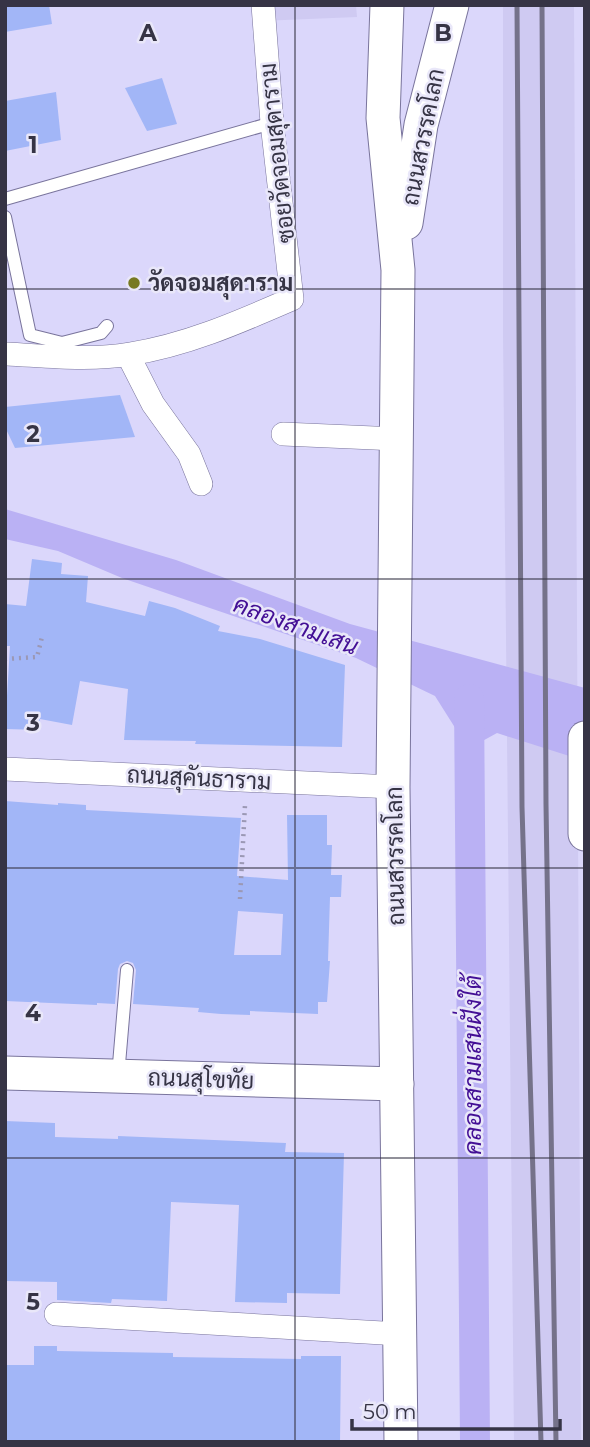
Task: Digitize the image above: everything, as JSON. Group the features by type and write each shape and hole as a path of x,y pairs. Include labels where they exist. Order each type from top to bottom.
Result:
{"street":[{"name":"ซอยวัดจอมสุดาราม","path":"7,355 128,355 211,334 292,299 272,123 263,5"},
{"name":"ถนนสวรรคโลก","path":"387,5 383,118 398,270 394,774 401,1442"},
{"name":"ถนนสวรรคโลก","path":"398,270 421,125 452,5"},
{"path":"128,355 153,404 189,454 201,484"},
{"path":"283,434 397,439"},
{"path":"585,738 585,834"},
{"name":"ถนนสุคันธาราม","path":"5,769 246,780 394,774"},
{"name":"ถนนสุโขทัย","path":"5,1073 397,1084"},
{"path":"56,1314 400,1334"}],"lane":[{"path":"5,199 272,123"},
{"path":"5,217 30,335 62,342 101,333 107,326"},
{"path":"118,1076 127,970"}],"path":[{"path":"5,659 37,657 42,638"},
{"path":"240,899 246,780"}],"shaded area":[{"path":"258,5 356,5 357,17 260,21"},
{"path":"503,5 574,5 581,1442 514,1442 503,334"}],"water":[{"name":"คลองสามเสน","path":"5,509 176,560 350,624 585,688 585,761 497,733 477,744 459,734 435,696 356,658 122,578 58,551 5,539"}],"building":[{"path":"5,5 49,5 52,24 5,32"},
{"path":"162,78 177,124 147,131 125,88"},
{"path":"56,92 61,140 5,151 5,101"},
{"path":"120,395 135,437 15,448 5,427 5,407"},
{"path":"32,559 62,563 61,574 88,576 86,602 145,616 149,601 220,626 218,631 260,639 345,665 342,747 124,740 128,689 80,681 72,725 40,719 40,730 5,729 10,646 5,646 5,604 26,606"},
{"path":"5,801 86,805 86,810 241,818 237,876 288,880 287,815 327,815 327,845 332,845 331,875 342,875 341,897 330,897 327,1002 318,1002 318,1014 250,1011 250,1015 221,1014 198,1012 199,1008 133,1004 136,970 133,963 127,961 120,964 118,969 115,1004 5,1001","holes":["238,911 283,914 281,955 234,955"]},
{"path":"5,1121 55,1123 55,1137 118,1139 118,1136 286,1143 285,1152 344,1153 340,1294 287,1293 287,1303 235,1302 239,1205 171,1202 167,1301 112,1299 111,1303 57,1300 57,1282 5,1281"},
{"path":"34,1346 57,1346 57,1351 173,1353 173,1357 301,1359 301,1356 341,1356 340,1442 5,1442 5,1365 34,1365"}],"waterway":[{"name":"คลองสามเสนฝั่งใต้","path":"469,699 475,1442"}],"railway":[{"path":"517,5 522,807 541,1442"},
{"path":"542,5 546,804 556,1442"}],"place":[{"name":"วัดจอมสุดาราม","path":"134,283"}]}
